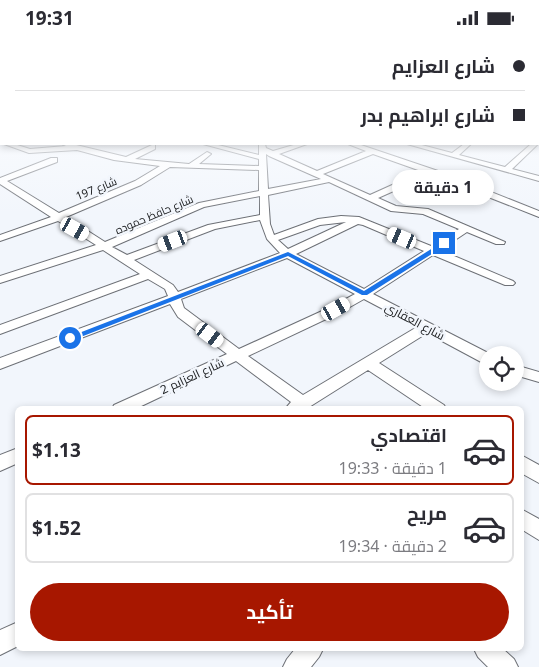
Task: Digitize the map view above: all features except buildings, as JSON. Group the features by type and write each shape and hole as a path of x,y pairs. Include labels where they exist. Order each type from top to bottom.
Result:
{"street":[{"path":"114,155 168,165 191,166 261,155"},
{"path":"127,159 134,155"},
{"path":"191,166 204,155"},
{"name":"شارع العقاري","path":"264,155 263,192 267,232 288,254 479,354"},
{"path":"265,155 316,174 396,210 425,211 500,241"},
{"path":"316,174 363,155"},
{"path":"387,155 438,173 539,214"},
{"path":"506,171 523,155"},
{"path":"453,156 539,179"},
{"path":"0,180 54,160"},
{"name":"شارع 197","path":"0,238 59,217 138,183 168,165"},
{"path":"0,180 170,287 178,309 182,314 237,355 298,406 427,327"},
{"name":"شارع حافظ حموده","path":"0,280 126,239 190,209 214,202 330,180"},
{"path":"371,198 404,183"},
{"path":"127,259 218,225 248,218 264,217"},
{"path":"272,239 321,221 341,218 359,220 509,283"},
{"path":"0,364 288,254 359,220"},
{"name":"شارع العزايم 2","path":"126,406 364,294 467,228"},
{"path":"0,330 150,273"},
{"path":"368,363 433,406"},
{"path":"524,373 539,377"},
{"path":"0,463 15,456"},
{"path":"524,465 539,475"},
{"path":"524,520 539,530"},
{"path":"0,643 15,635"},
{"path":"295,667 309,651"},
{"path":"488,651 506,667"}],"route":[{"path":"70,338 288,254 364,294 444,243"}]}
